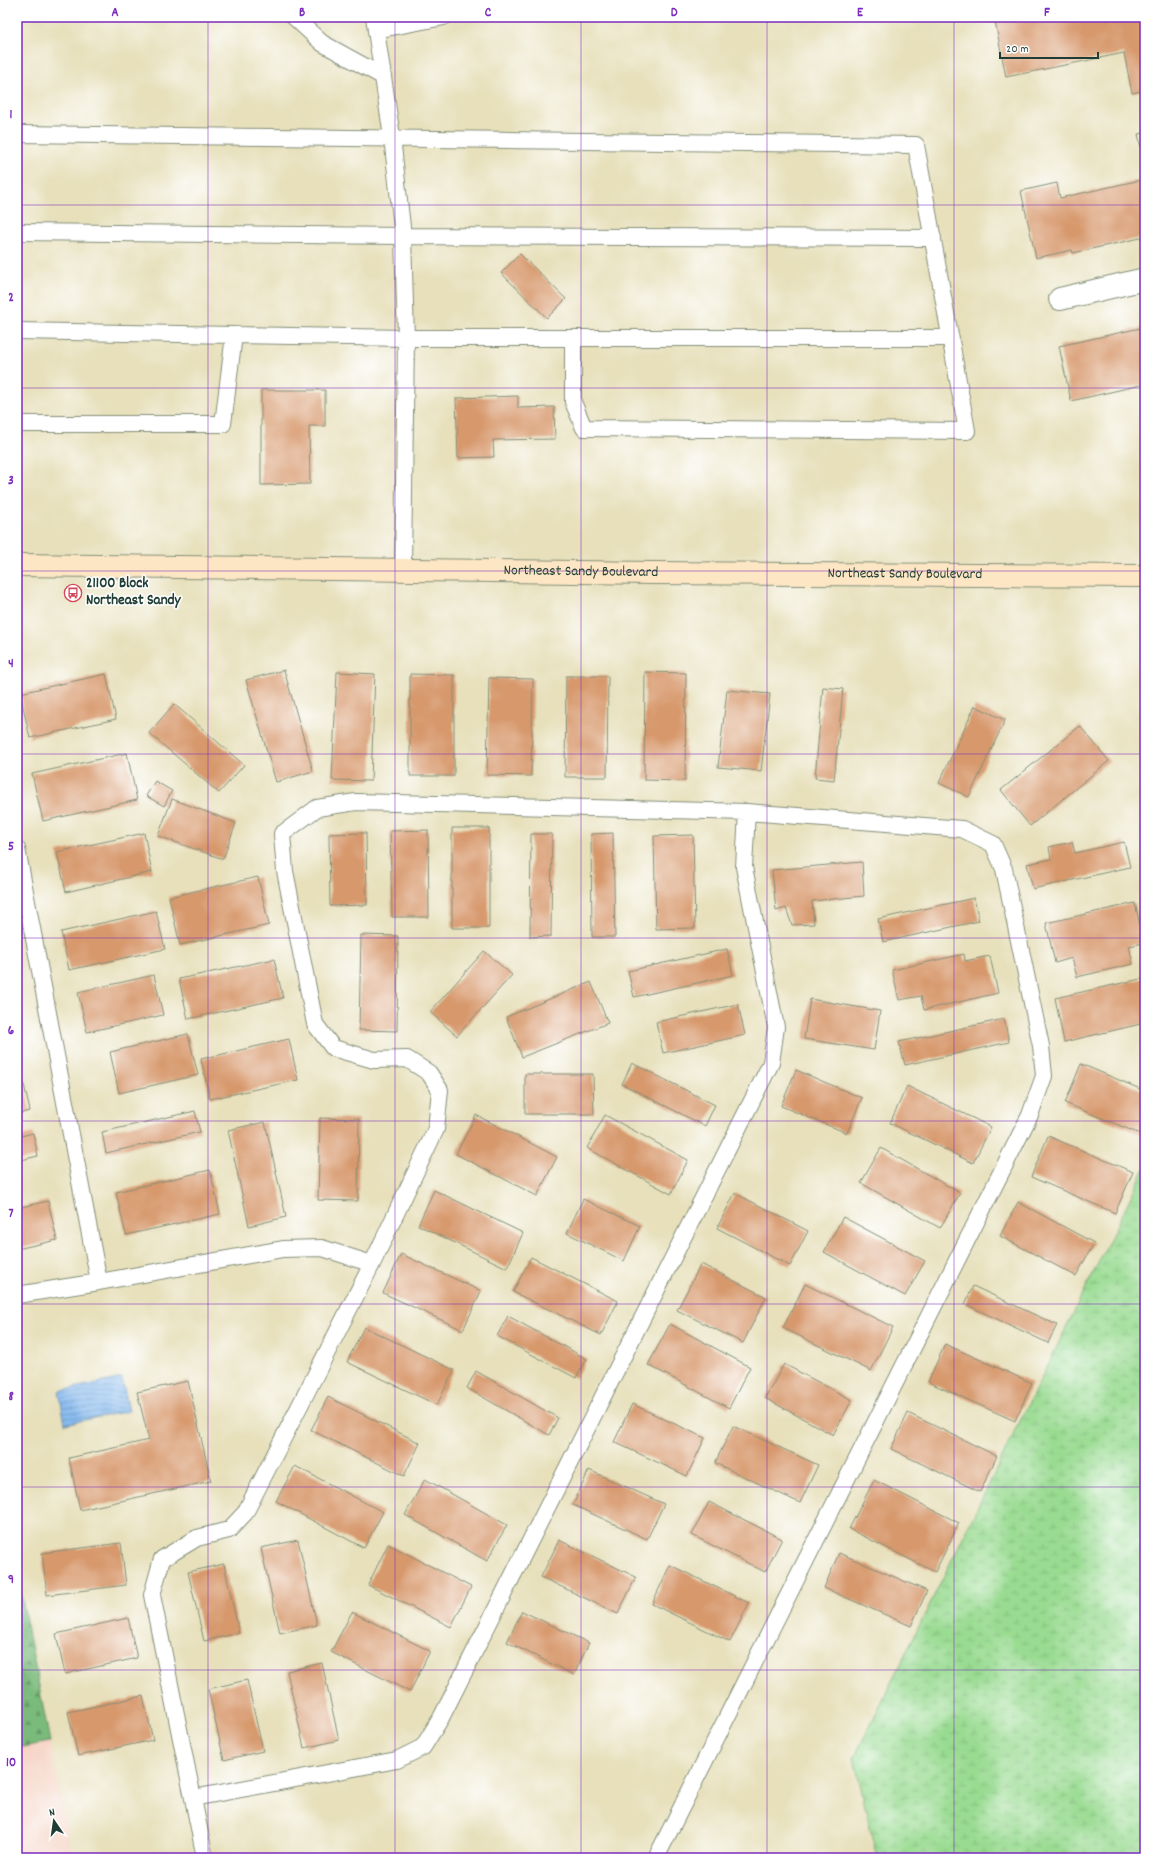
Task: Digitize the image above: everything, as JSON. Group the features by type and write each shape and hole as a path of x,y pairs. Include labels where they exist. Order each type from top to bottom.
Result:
{"main road":[{"name":"Northeast Sandy Boulevard","path":"17,565 1145,576"}],"street":[{"path":"1060,299 1145,279"}],"lane":[{"path":"294,17 322,43 382,76"},
{"path":"403,569 406,338 403,236 392,137 375,23 444,17"},
{"path":"17,134 392,137 916,145 967,431 584,428 573,402 573,338"},
{"path":"17,232 403,236 933,238"},
{"path":"17,331 406,338 951,338"},
{"path":"17,424 223,424 234,335"},
{"path":"204,1858 152,1595 162,1559 197,1538 229,1530 245,1513 372,1264 436,1129 440,1090 429,1073 407,1059 374,1060 333,1048 315,1024 285,871 282,834 317,808 356,802 747,812 962,830 993,844 1004,868 1041,1046 1044,1076 1030,1115 656,1858"},
{"path":"192,1798 397,1760 423,1747 441,1718 771,1063 776,1027 744,867 747,812"},
{"path":"17,848 99,1282"},
{"path":"17,1295 283,1249 322,1248 372,1264"}],"shaded area":[{"path":"50,1742 72,1858 17,1858 17,1748"}],"green space":[{"path":"1145,1168 1145,1858 877,1858 854,1758"},
{"path":"17,1574 50,1742 17,1748"}],"water":[{"path":"122,1378 129,1411 65,1424 59,1391"}],"building":[{"path":"1016,17 1145,17 1145,90 1132,93 1124,53 1006,77 995,21"},
{"path":"1145,133 1145,161 1144,161 1138,134"},
{"path":"1145,179 1145,237 1073,253 1072,250 1036,258 1021,191 1057,183 1060,198"},
{"path":"520,254 566,299 547,318 501,273"},
{"path":"1145,327 1145,384 1071,401 1059,346"},
{"path":"261,390 325,390 325,426 309,426 310,484 261,485"},
{"path":"518,396 518,408 554,407 555,439 493,440 494,457 458,458 456,398"},
{"path":"284,670 313,771 276,782 246,680"},
{"path":"337,672 375,674 371,781 332,780"},
{"path":"645,672 686,673 685,781 644,780"},
{"path":"106,674 116,719 30,738 20,693"},
{"path":"410,674 454,675 454,776 410,776"},
{"path":"566,676 608,676 607,777 565,777"},
{"path":"489,678 533,679 531,776 487,775"},
{"path":"823,687 843,689 834,780 815,778"},
{"path":"727,690 770,694 761,771 718,767"},
{"path":"174,704 244,765 219,793 149,733"},
{"path":"975,706 1005,720 969,797 939,783"},
{"path":"1080,726 1109,761 1030,826 1001,790"},
{"path":"127,753 137,800 43,821 32,774"},
{"path":"155,781 172,791 164,806 146,796"},
{"path":"172,799 236,823 223,859 158,836"},
{"path":"452,828 489,828 489,928 452,928"},
{"path":"428,830 429,917 392,917 390,831"},
{"path":"144,833 152,872 66,892 57,852"},
{"path":"366,833 367,905 330,906 329,834"},
{"path":"613,833 615,937 592,937 591,834"},
{"path":"531,834 552,834 551,936 530,937"},
{"path":"693,835 695,928 656,929 654,836"},
{"path":"1072,842 1075,853 1124,842 1130,867 1033,889 1027,864 1051,859 1049,847"},
{"path":"862,862 864,896 812,901 814,924 792,925 786,908 776,911 772,870"},
{"path":"258,877 269,925 180,945 169,897"},
{"path":"974,898 979,921 883,942 878,919"},
{"path":"1135,903 1144,943 1129,946 1133,964 1077,977 1072,958 1055,963 1046,923"},
{"path":"156,911 165,949 69,970 61,932"},
{"path":"361,935 398,936 397,1031 359,1030"},
{"path":"727,949 733,975 634,997 628,971"},
{"path":"484,951 512,975 457,1036 430,1012"},
{"path":"964,954 965,961 990,956 998,993 924,1010 921,996 899,1000 892,970"},
{"path":"274,959 283,998 188,1019 179,979"},
{"path":"154,975 163,1015 87,1032 78,992"},
{"path":"1145,978 1145,1023 1064,1042 1055,998"},
{"path":"591,982 608,1023 522,1057 506,1017"},
{"path":"810,999 880,1011 874,1050 804,1039"},
{"path":"738,1004 745,1035 663,1053 656,1022"},
{"path":"1004,1019 1009,1042 905,1065 899,1042"},
{"path":"188,1034 198,1075 119,1093 110,1052"},
{"path":"289,1039 298,1080 210,1099 201,1059"},
{"path":"632,1063 715,1105 705,1126 622,1084"},
{"path":"1081,1064 1145,1091 1145,1136 1065,1103"},
{"path":"796,1070 862,1098 847,1133 781,1106"},
{"path":"21,1072 30,1111 17,1114 17,1073"},
{"path":"525,1074 593,1074 594,1114 525,1114"},
{"path":"907,1086 991,1127 973,1163 890,1123"},
{"path":"195,1111 200,1132 106,1153 102,1132"},
{"path":"476,1115 557,1157 537,1196 456,1154"},
{"path":"605,1115 688,1160 671,1194 587,1148"},
{"path":"320,1118 359,1119 358,1201 318,1200"},
{"path":"265,1122 286,1217 249,1226 228,1130"},
{"path":"33,1133 38,1156 17,1161 17,1137"},
{"path":"1048,1136 1133,1172 1115,1213 1031,1177"},
{"path":"881,1148 960,1193 940,1228 861,1183"},
{"path":"210,1170 220,1214 126,1235 116,1192"},
{"path":"434,1190 523,1233 507,1268 418,1225"},
{"path":"735,1193 808,1231 790,1266 717,1228"},
{"path":"583,1199 640,1226 624,1261 567,1233"},
{"path":"48,1201 57,1240 17,1249 17,1208"},
{"path":"1018,1202 1094,1243 1076,1276 1000,1236"},
{"path":"843,1217 925,1261 905,1296 824,1252"},
{"path":"401,1254 481,1291 463,1330 383,1293"},
{"path":"531,1257 618,1301 601,1335 513,1292"},
{"path":"701,1264 766,1297 743,1343 677,1310"},
{"path":"805,1284 893,1327 871,1371 783,1328"},
{"path":"973,1286 1057,1325 1048,1343 965,1304"},
{"path":"508,1316 587,1359 576,1378 497,1336"},
{"path":"670,1324 750,1367 729,1408 648,1365"},
{"path":"364,1327 454,1370 437,1405 347,1362"},
{"path":"945,1344 1032,1383 1015,1421 928,1382"},
{"path":"784,1364 852,1400 833,1435 765,1398"},
{"path":"476,1371 558,1418 549,1435 467,1388"},
{"path":"188,1381 211,1481 80,1510 69,1458 149,1440 137,1392"},
{"path":"328,1397 420,1443 404,1476 311,1430"},
{"path":"632,1404 705,1438 687,1476 614,1442"},
{"path":"908,1413 997,1456 980,1492 891,1449"},
{"path":"733,1426 818,1465 800,1503 715,1463"},
{"path":"295,1466 383,1512 364,1548 276,1501"},
{"path":"589,1470 664,1504 647,1539 573,1505"},
{"path":"425,1479 507,1525 487,1561 405,1515"},
{"path":"874,1480 959,1523 935,1572 849,1529"},
{"path":"709,1502 782,1539 765,1572 692,1535"},
{"path":"298,1540 317,1625 280,1633 261,1548"},
{"path":"559,1540 636,1577 618,1614 541,1577"},
{"path":"121,1543 126,1585 47,1595 42,1553"},
{"path":"388,1544 471,1587 451,1627 368,1585"},
{"path":"839,1553 927,1591 911,1626 824,1588"},
{"path":"224,1564 239,1633 204,1641 188,1572"},
{"path":"670,1565 749,1603 730,1642 652,1604"},
{"path":"522,1611 589,1643 574,1675 507,1642"},
{"path":"352,1612 430,1651 410,1692 331,1652"},
{"path":"128,1618 137,1658 65,1674 56,1634"},
{"path":"322,1663 339,1740 304,1748 287,1671"},
{"path":"247,1680 263,1751 224,1760 208,1689"},
{"path":"143,1696 153,1740 78,1756 68,1712"}],"place":[{"name":"21100 Block Northeast Sandy","path":"73,593"}]}
